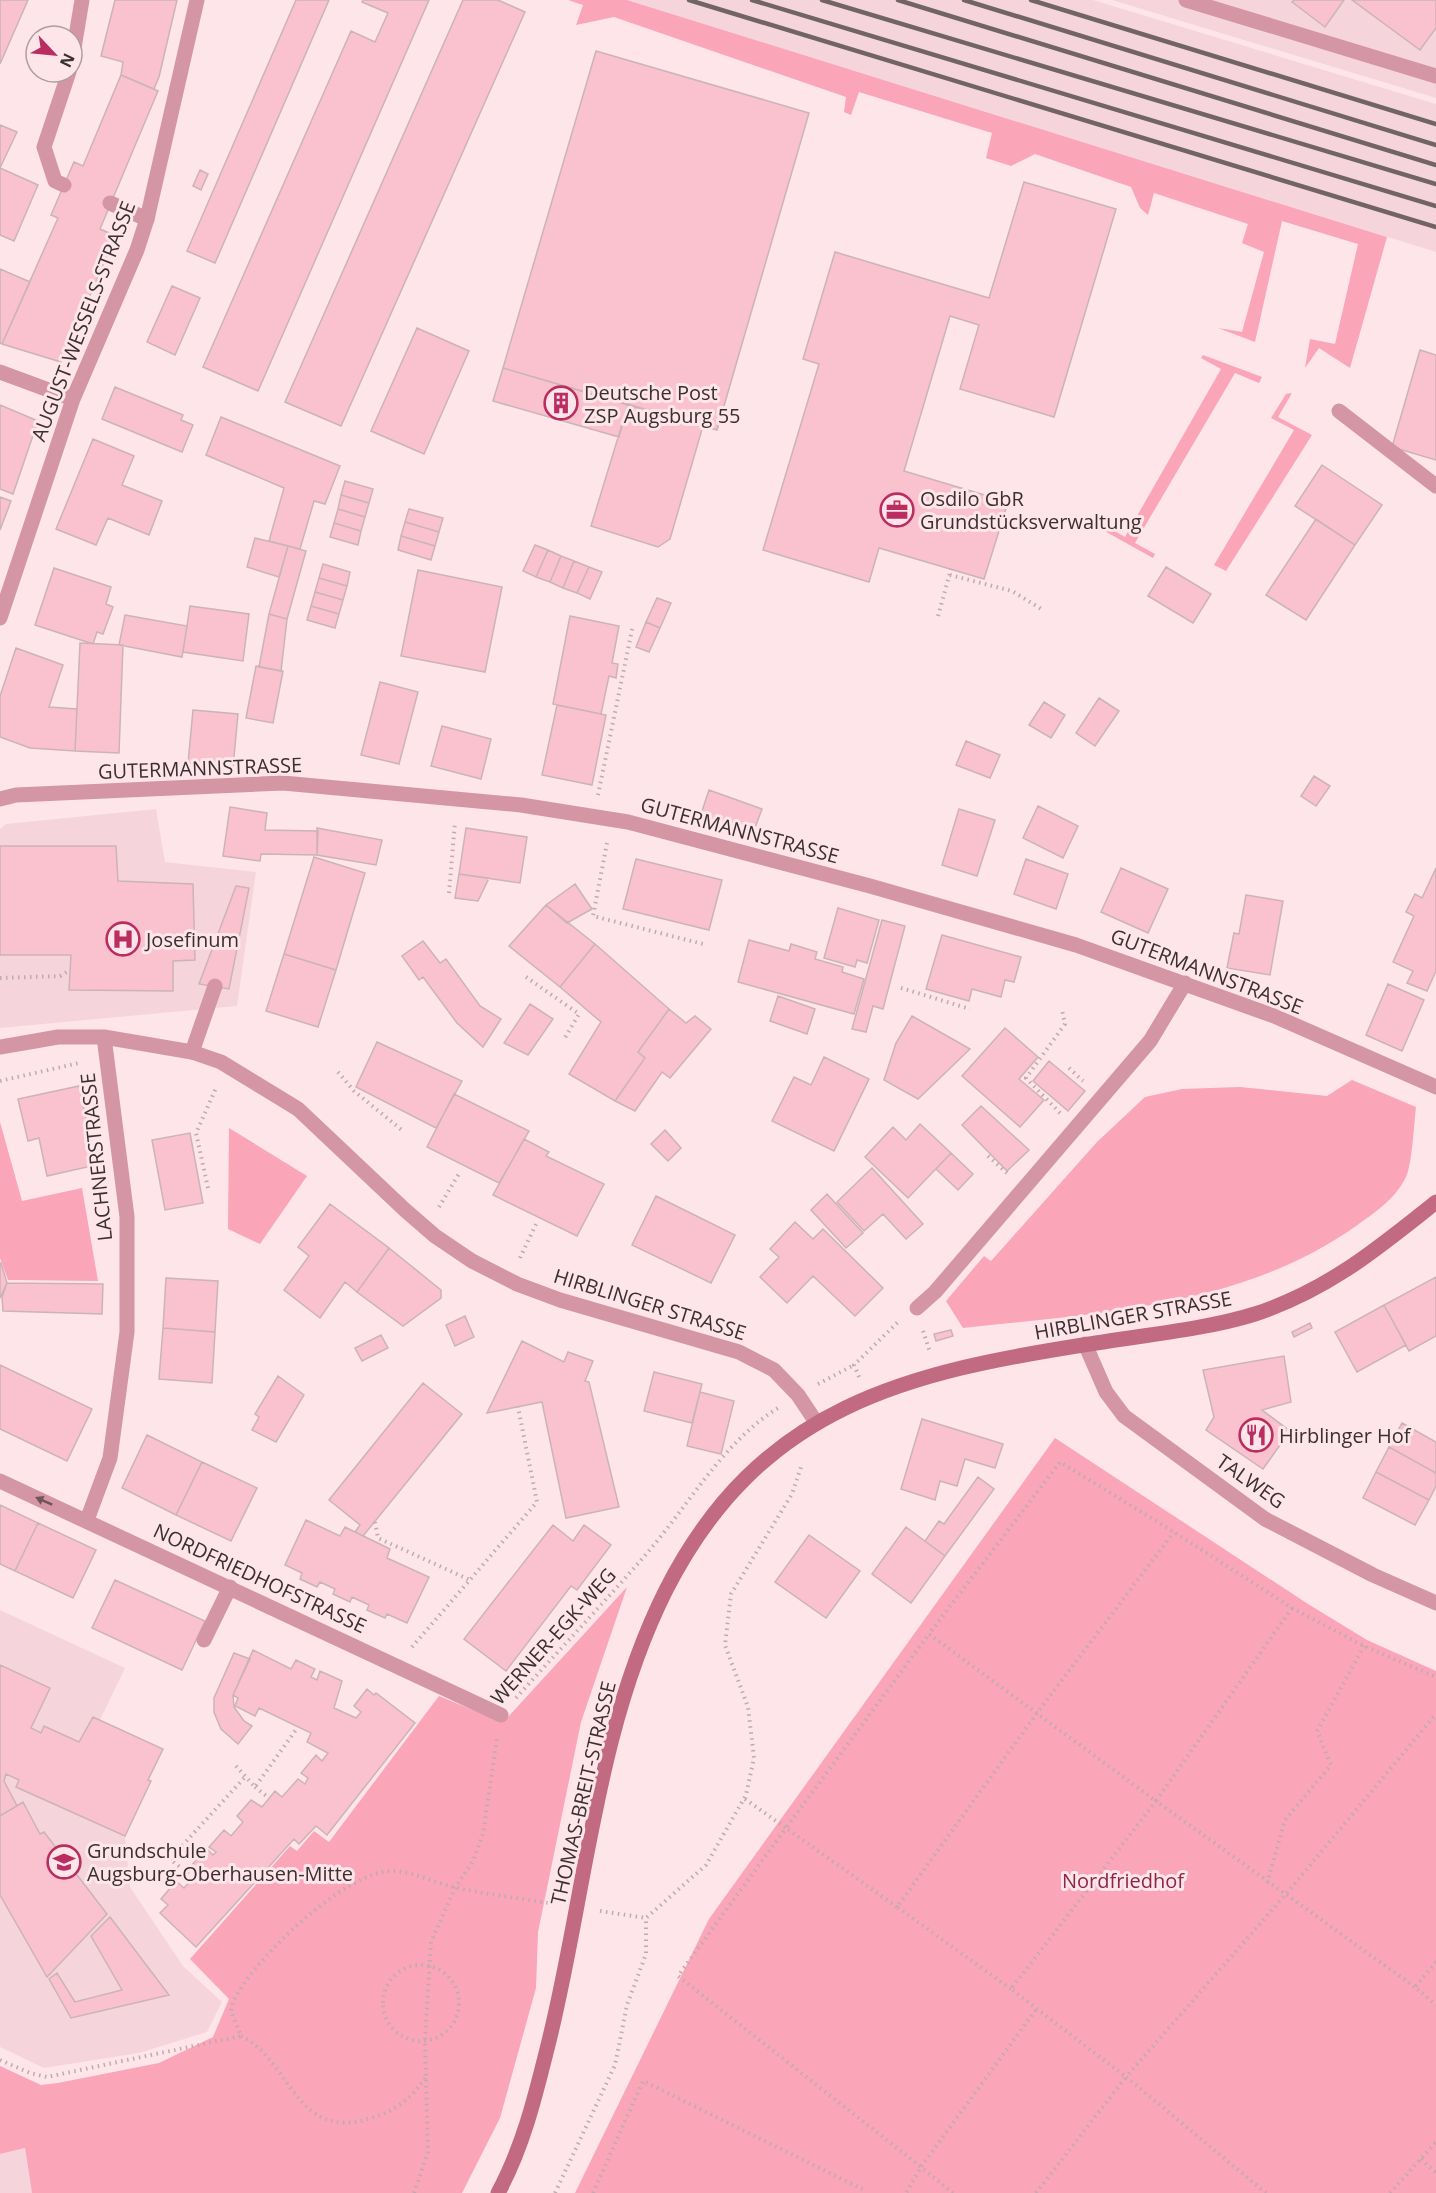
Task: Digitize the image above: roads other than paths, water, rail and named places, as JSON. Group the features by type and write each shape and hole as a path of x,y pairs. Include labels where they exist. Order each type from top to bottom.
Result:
{"main road":[{"name":"HIRBLINGER STRASSE","path":"816,1422 867,1398 938,1373 1085,1344 1252,1315 1304,1294 1364,1260 1436,1202"},
{"name":"THOMAS-BREIT-STRASSE","path":"498,2193 527,2128 561,1990 613,1737 636,1661 666,1591 702,1527 731,1492 765,1459 816,1422"}],"street":[{"path":"78,24 82,0"},
{"name":"AUGUST-WESSELS-STRASSE","path":"1,614 73,399 137,250 147,219 197,0"},
{"path":"1186,0 1436,76"},
{"path":"64,185 55,181 44,147 65,84"},
{"path":"110,203 147,219"},
{"path":"0,372 73,399"},
{"path":"1339,411 1436,486"},
{"name":"GUTERMANNSTRASSE","path":"0,799 16,795 283,783 521,804 612,819 870,886 1076,945 1274,1016 1436,1088"},
{"path":"917,1308 935,1292 1150,1041 1185,983"},
{"path":"192,1052 215,986"},
{"name":"HIRBLINGER STRASSE","path":"0,1047 58,1037 104,1037 192,1052 227,1065 298,1108 426,1228 472,1261 509,1280 560,1300 739,1352 774,1370 798,1395 816,1422"},
{"name":"LACHNERSTRASSE","path":"87,1520 110,1458 127,1332 127,1216 104,1037"},
{"name":"TALWEG","path":"1085,1344 1106,1392 1124,1416 1265,1519 1373,1575 1436,1603"},
{"name":"NORDFRIEDHOFSTRASSE","path":"0,1481 501,1715"},
{"path":"204,1640 230,1587"}],"railway":[{"path":"689,0 1436,227"},
{"path":"752,0 1436,206"},
{"path":"822,0 1436,184"},
{"path":"898,0 1436,165"},
{"path":"964,0 1436,145"},
{"path":"1031,0 1436,124"}],"place":[{"name":"Deutsche Post ZSP Augsburg 55","path":"561,403"},
{"name":"Osdilo GbR Grundstücksverwaltung","path":"897,510"},
{"name":"Josefinum","path":"123,939"},
{"name":"Hirblinger Hof","path":"1256,1435"},
{"name":"Grundschule Augsburg-Oberhausen-Mitte","path":"64,1862"}],"park label":[{"name":"Nordfriedhof","path":"1123,1880"}]}
